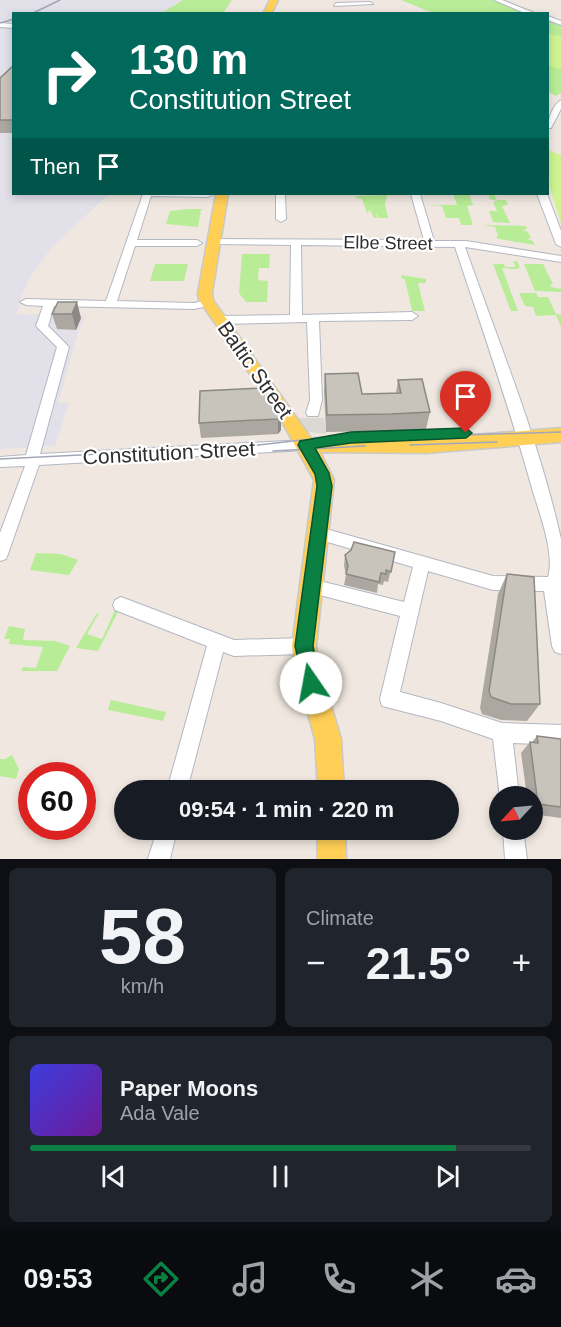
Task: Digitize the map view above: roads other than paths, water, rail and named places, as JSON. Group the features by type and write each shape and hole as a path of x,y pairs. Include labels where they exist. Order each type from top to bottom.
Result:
{"main road":[{"path":"207,300 222,195"},
{"name":"Baltic Street","path":"207,300 305,445 324,480 304,646 306,662 328,739 330,780"},
{"name":"Constitution Street","path":"305,445 425,446 561,435"},
{"path":"331,840 332,859"}],"street":[{"path":"497,0 529,12"},
{"path":"337,2 370,4"},
{"path":"550,15 561,23"},
{"path":"549,124 558,102"},
{"path":"110,304 147,195"},
{"path":"280,195 281,219"},
{"path":"415,195 430,244"},
{"path":"542,195 561,243"},
{"name":"Elbe Street","path":"214,241 459,244 561,259"},
{"path":"296,242 296,318"},
{"path":"130,243 197,243"},
{"path":"459,244 525,437 559,560 557,577 561,646"},
{"path":"26,302 194,306 207,300"},
{"path":"0,554 24,495 63,347 61,342 44,331 42,326 50,303"},
{"path":"221,320 412,316"},
{"path":"313,318 316,400 313,413"},
{"name":"Constitution Street","path":"0,462 305,445"},
{"path":"319,533 493,583 557,577"},
{"path":"422,561 389,699 441,712 502,733 561,735"},
{"path":"312,586 410,611"},
{"path":"121,605 234,648 304,646"},
{"path":"180,780 217,642"},
{"path":"502,733 508,786"},
{"path":"159,859 164,840"},
{"path":"514,840 516,859"}],"tram line":[{"path":"0,459 240,447 302,440 561,432"},
{"path":"410,445 497,442"},
{"path":"273,451 365,446"}],"railway":[{"path":"35,12 60,0"},
{"path":"0,23 12,20"}]}
